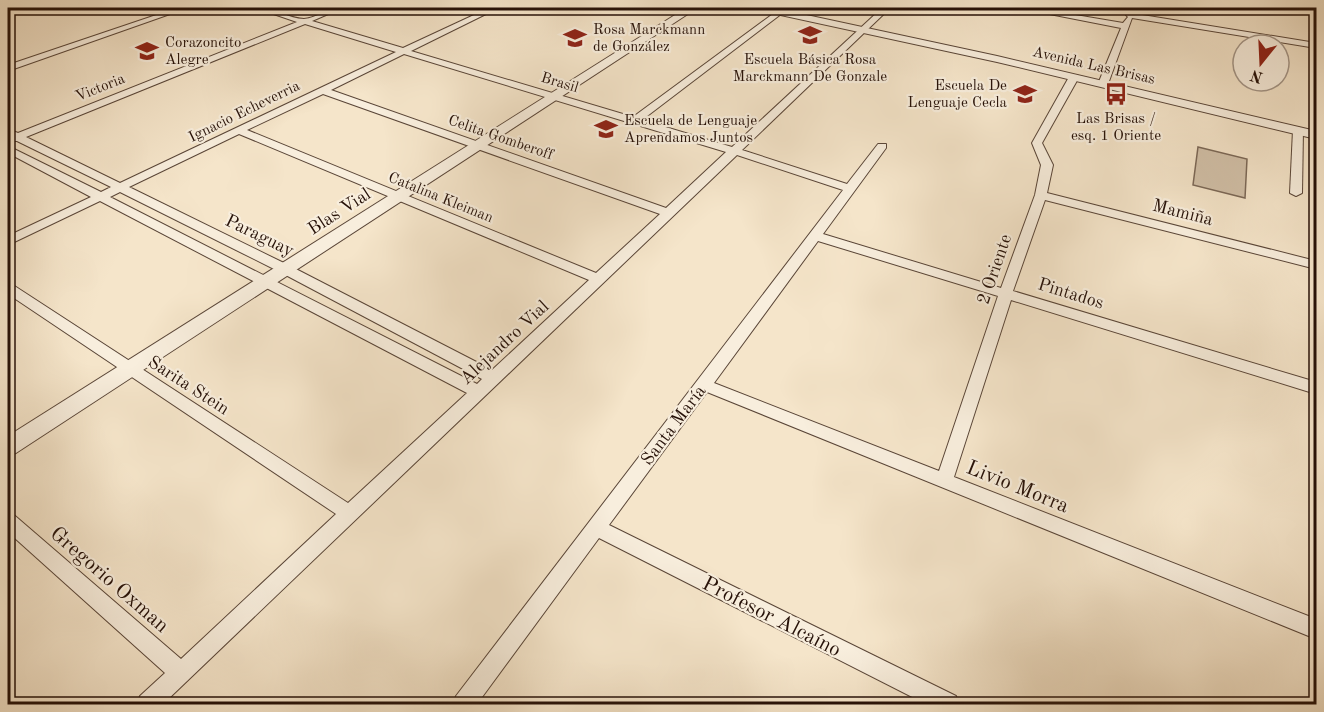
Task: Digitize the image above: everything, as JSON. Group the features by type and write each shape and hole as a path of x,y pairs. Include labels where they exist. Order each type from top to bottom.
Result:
{"street":[{"path":"8,14 29,8"},
{"path":"8,68 183,8"},
{"name":"Brasil","path":"260,8 734,151 850,189"},
{"name":"Victoria","path":"11,136 338,8"},
{"name":"Ignacio Echeverria","path":"8,241 494,8"},
{"name":"Blas Vial","path":"8,447 692,8"},
{"name":"Avenida Las Brisas","path":"762,8 783,9 1317,135"},
{"name":"Alejandro Vial","path":"148,705 886,8"},
{"path":"1023,8 1126,26"},
{"path":"635,121 783,9"},
{"path":"1103,84 1132,11 1317,46"},
{"name":"2 Oriente","path":"944,481 1005,293 1041,195 1047,162 1038,150 1037,143 1074,77"},
{"name":"Celita Gomberoff","path":"322,90 669,213"},
{"name":"Catalina Kleiman","path":"238,130 599,279"},
{"path":"1296,193 1298,130"},
{"name":"Paraguay","path":"11,136 285,269 494,378"},
{"name":"Santa María","path":"464,705 882,146"},
{"path":"8,148 479,392"},
{"name":"Mamiña","path":"1041,195 1317,265"},
{"name":"Pintados","path":"815,236 1317,388"},
{"name":"Sarita Stein","path":"8,288 350,514"},
{"name":"Livio Morra","path":"704,385 1317,629"},
{"name":"Gregorio Oxman","path":"8,521 181,673"},
{"name":"Profesor Alcaíno","path":"597,528 948,705"}],"shaded area":[{"path":"1198,147 1247,159 1245,198 1193,185"}],"place":[{"name":"Escuela Básica Rosa Marckmann De Gonzale","path":"810,35"},
{"name":"Rosa Marckmann de González","path":"575,38"},
{"name":"Corazoncito Alegre","path":"147,51"},
{"name":"Escuela De Lenguaje Cecla","path":"1025,94"},
{"name":"Las Brisas / esq. 1 Oriente","path":"1116,94"},
{"name":"Escuela de Lenguaje Aprendamos Juntos","path":"606,129"}]}
